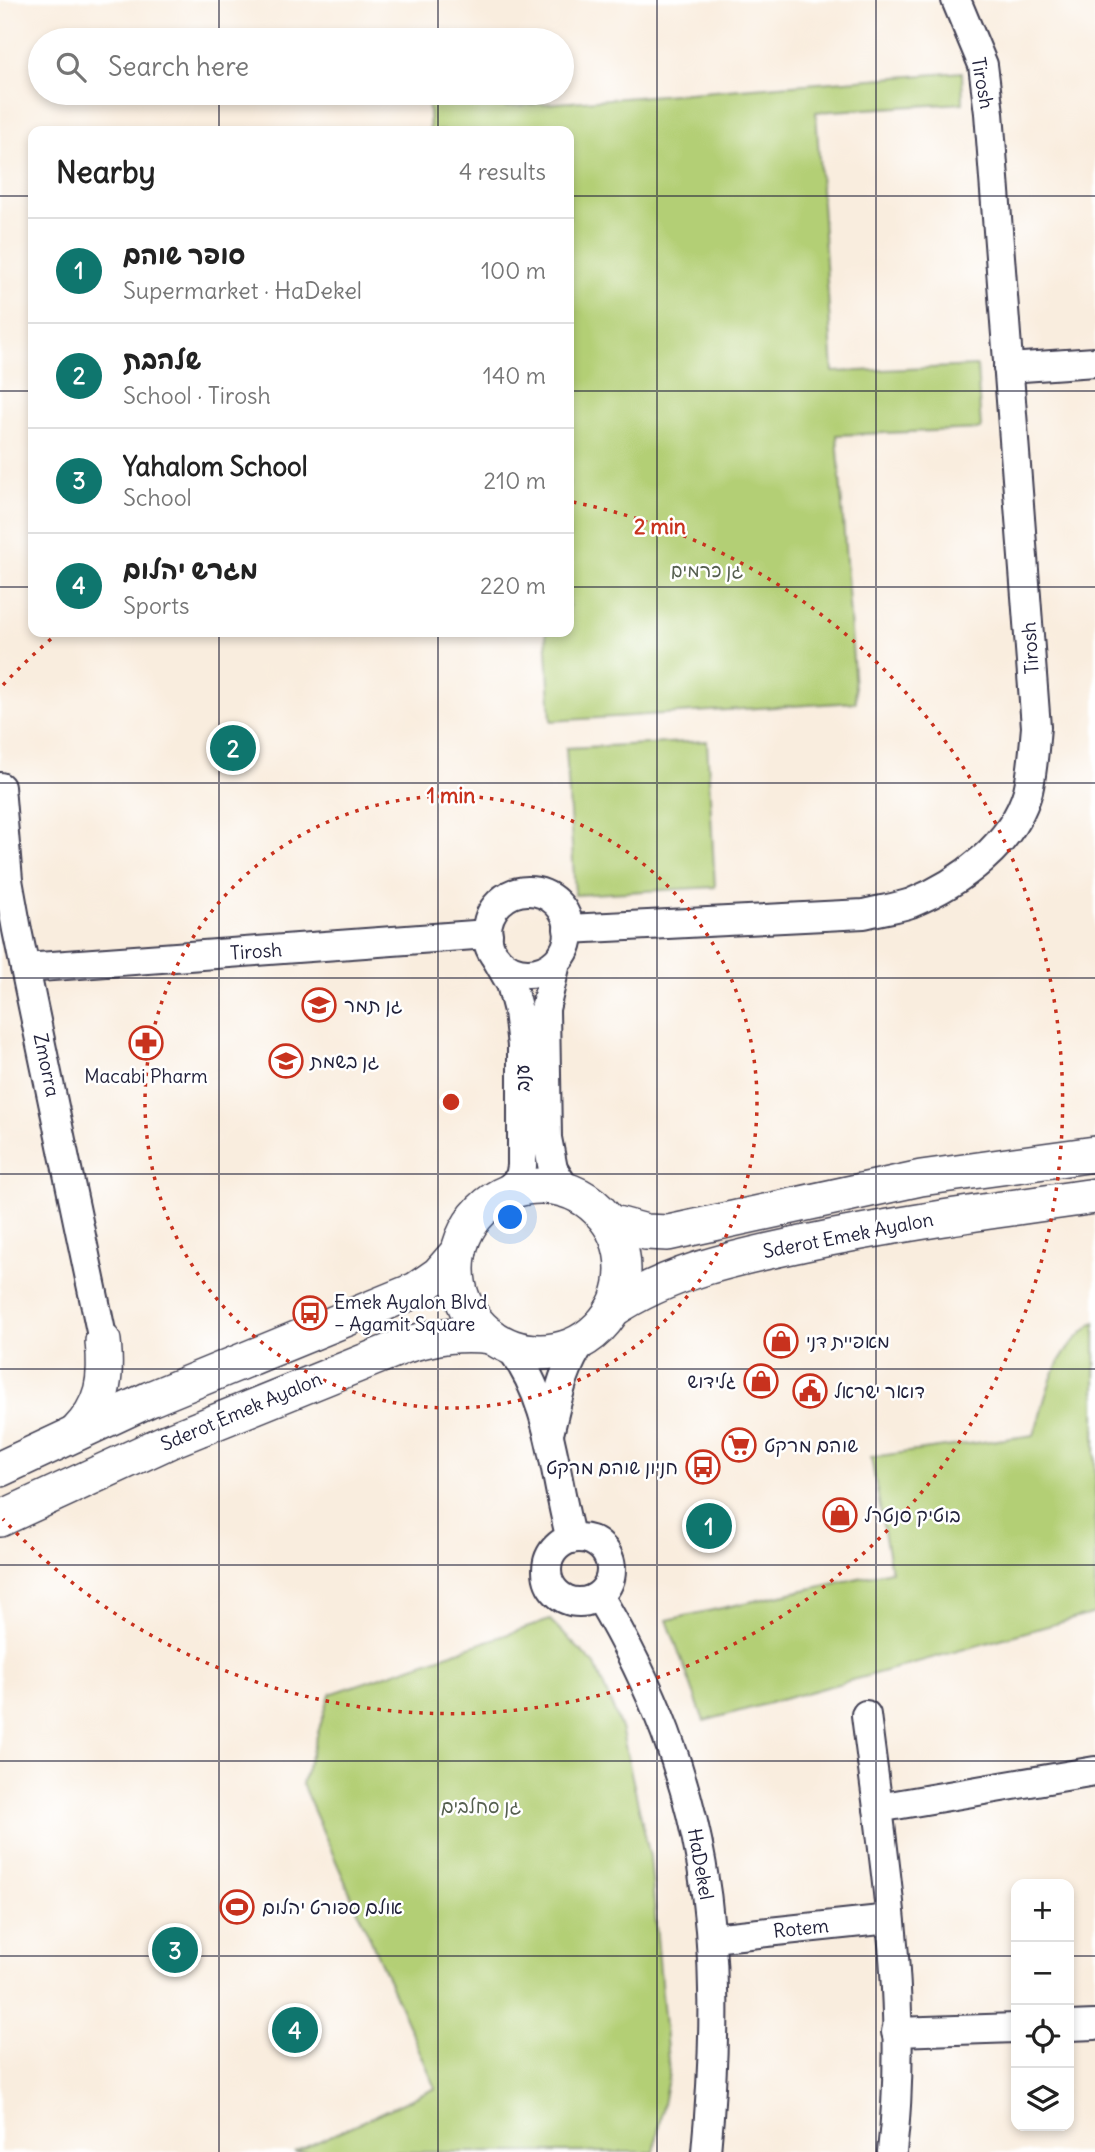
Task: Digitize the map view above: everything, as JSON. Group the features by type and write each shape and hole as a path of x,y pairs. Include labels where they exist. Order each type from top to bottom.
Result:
{"main road":[{"path":"609,1222 646,1232 668,1233 849,1191 1095,1154"},
{"path":"540,1186 566,1190 588,1201 609,1222 619,1243 623,1266 621,1289 612,1310 594,1332 583,1340 554,1351 531,1351 500,1341 474,1320 462,1299 457,1275 459,1251 466,1231 478,1213 515,1190 540,1186"},
{"name":"Sderot Emek Ayalon","path":"612,1310 641,1291 758,1253 928,1219 1095,1196"},
{"path":"0,1469 170,1391 416,1290 439,1274 459,1251"},
{"name":"Sderot Emek Ayalon","path":"0,1519 169,1441 406,1345 457,1334 500,1341"},
{"path":"103,1341 119,1365 132,1378 170,1391"},
{"path":"75,1435 89,1420 100,1401 105,1382 103,1341"}],"street":[{"name":"Tirosh","path":"568,929 864,914 909,904 955,880 994,849 1015,819 1027,792 1035,727 983,65 956,0"},
{"path":"1008,368 1095,362"},
{"name":"Zmorra","path":"0,788 8,880 24,968 103,1341"},
{"path":"530,892 553,900 562,911 568,929 564,951 555,963 543,970 517,972 504,966 491,945 493,911 503,900 516,893 530,892"},
{"name":"Tirosh","path":"24,968 491,945"},
{"name":"ענב","path":"491,945 511,984 522,1045 522,1166 520,1178 500,1197"},
{"name":"ענב","path":"555,963 545,1009 547,1138 553,1169 566,1190"},
{"path":"550,1433 560,1383 571,1357 583,1340"},
{"path":"500,1341 526,1368 543,1406 550,1433 554,1471 571,1539"},
{"path":"571,1539 589,1539 607,1553 611,1578 599,1596 576,1603 565,1600 549,1583 548,1562 553,1552 571,1539"},
{"name":"HaDekel","path":"599,1596 650,1692 670,1741 700,1848 712,1938 715,2012 706,2152"},
{"path":"866,1715 891,1919 896,2032 896,2118 892,2152"},
{"path":"878,1808 1095,1771"},
{"name":"Rotem","path":"712,1938 891,1919"},
{"path":"1074,2026 1095,2025"},
{"path":"896,2032 1011,2028"}],"green space":[{"name":"גן כרמים","path":"962,72 963,103 816,112 833,372 977,366 981,429 837,435 856,702 551,721 546,637 574,637 574,126 430,126 429,105 505,107 574,105 574,102"},
{"path":"707,741 715,887 575,895 566,748"},
{"path":"1095,1322 1095,1613 704,1721 667,1620 891,1571 871,1457 1034,1435 1060,1360 1068,1348"},
{"name":"גן סחלבים","path":"550,1620 595,1665 621,1728 650,1857 669,2073 654,2152 295,2152 436,2088 302,1784 330,1694"}],"place":[{"name":"שלהבת","path":"233,748"},
{"name":"גן תמר","path":"319,1005"},
{"name":"Macabi Pharm","path":"146,1043"},
{"name":"גן בשמת","path":"286,1061"},
{"name":"Emek Ayalon Blvd – Agamit Square","path":"310,1313"},
{"name":"מאפיית דני","path":"781,1341"},
{"name":"גלידוש","path":"761,1381"},
{"name":"דואר ישראל","path":"810,1391"},
{"name":"שוהם מרקט","path":"739,1445"},
{"name":"חניון שוהם מרקט","path":"703,1467"},
{"name":"בוטיק סנטרל","path":"840,1515"},
{"name":"סופר שוהם","path":"709,1526"},
{"name":"אולם ספורט יהלום","path":"237,1907"},
{"name":"Yahalom School","path":"175,1950"},
{"name":"מגרש יהלום","path":"295,2030"}]}
